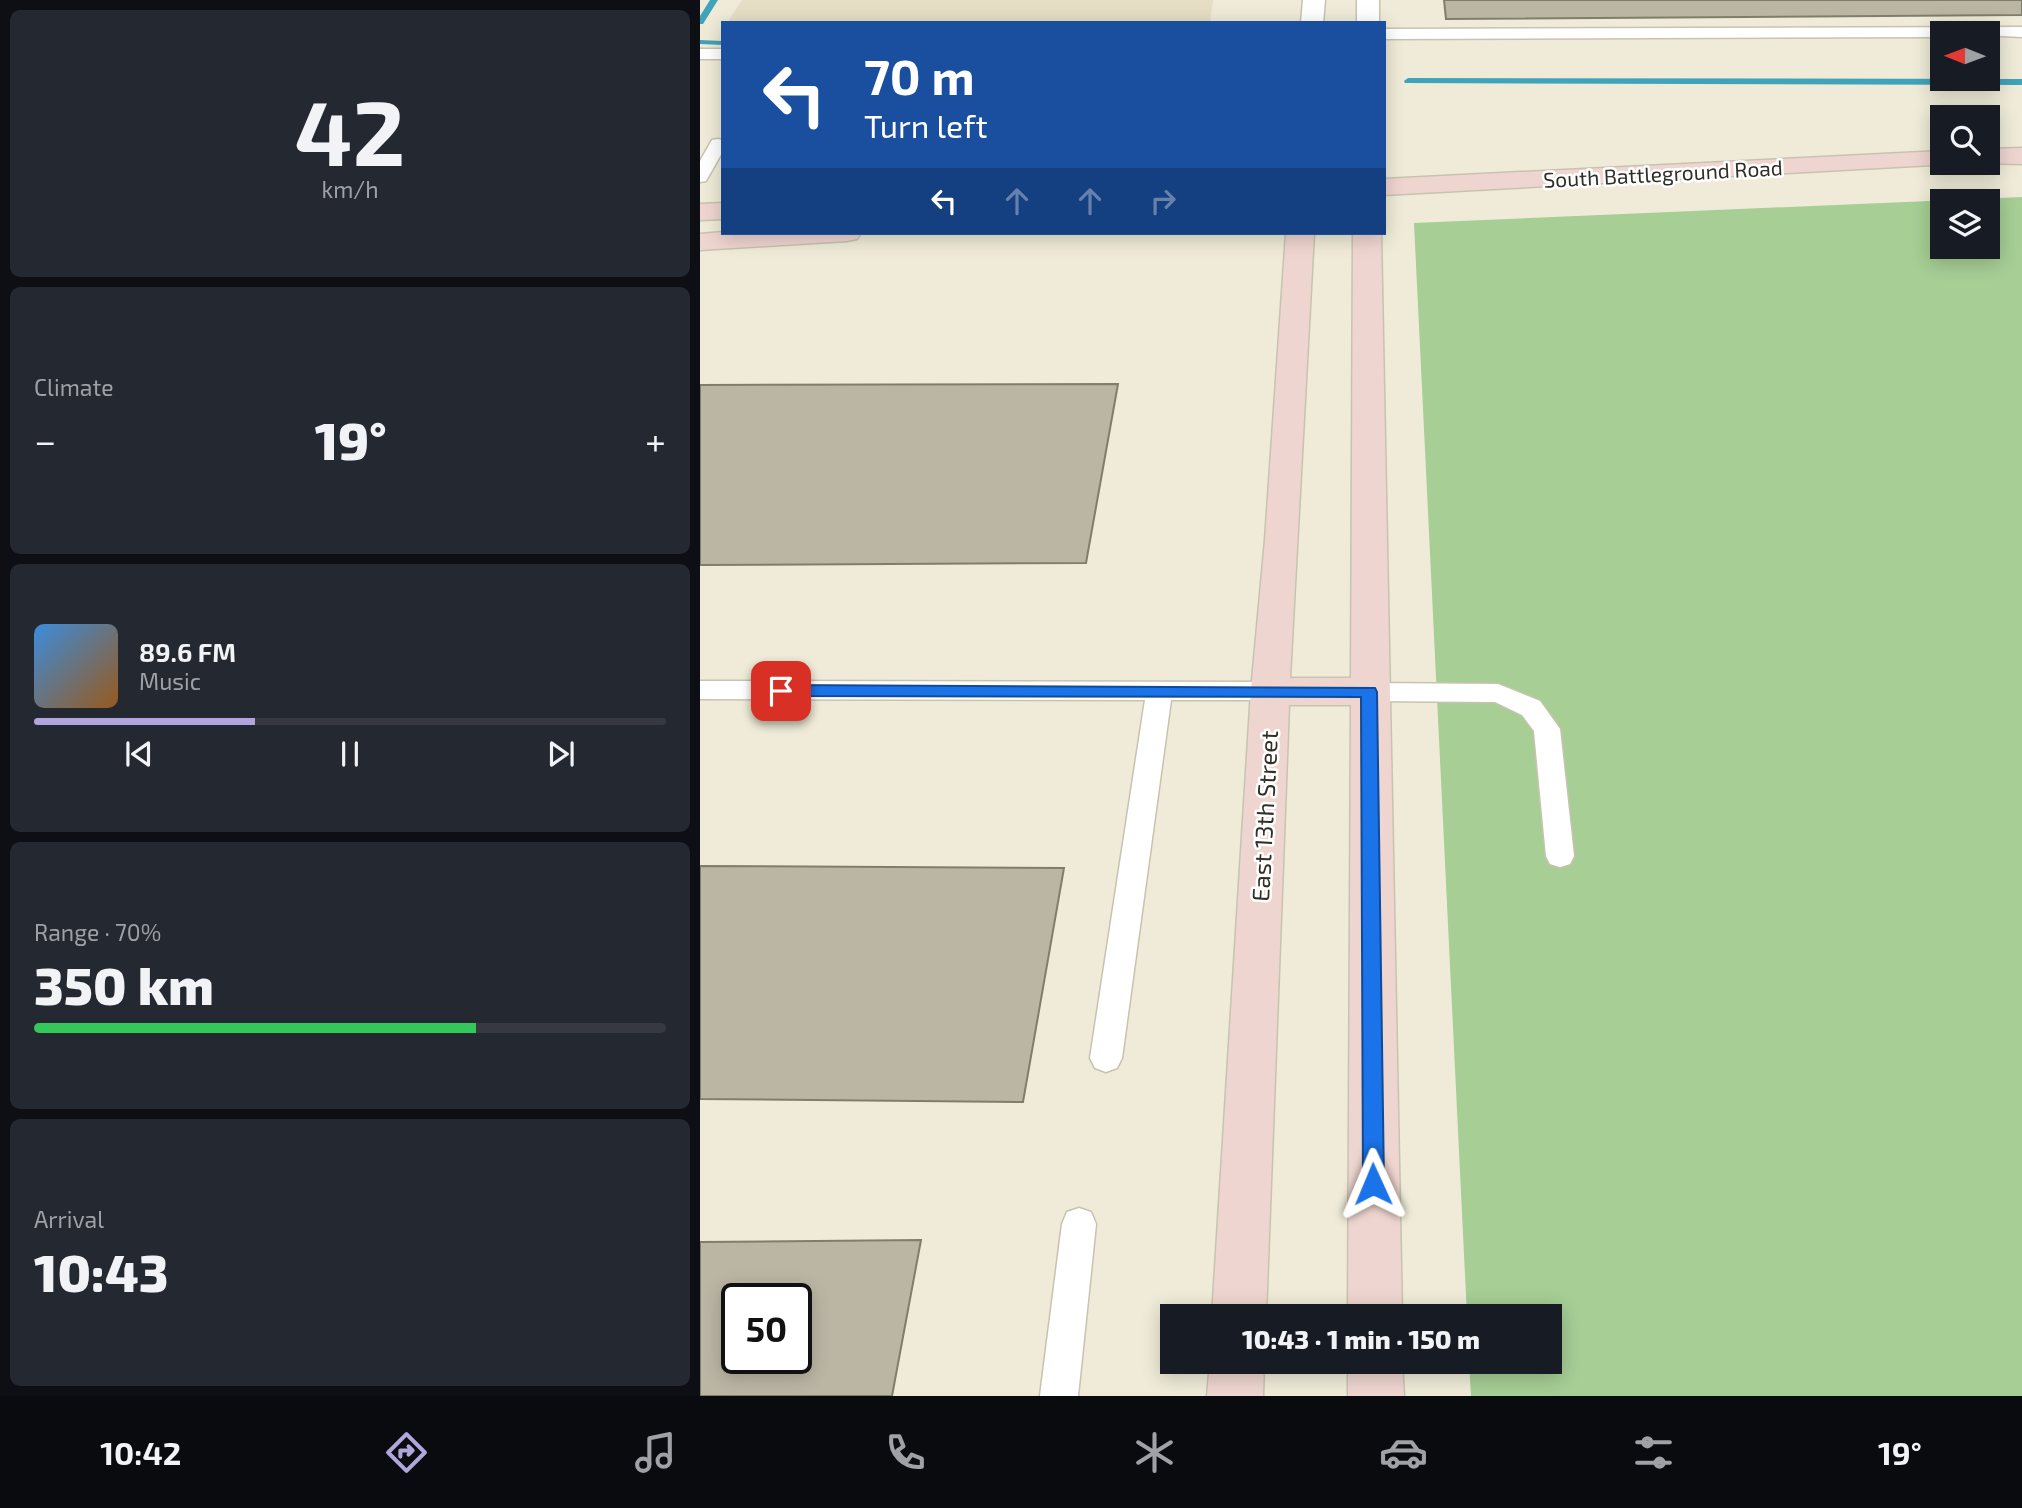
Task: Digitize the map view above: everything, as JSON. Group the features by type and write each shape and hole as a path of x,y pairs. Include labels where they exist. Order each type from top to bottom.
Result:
{"main road":[{"path":"2000,157 2022,156"},
{"name":"South Battleground Road","path":"1386,187 1930,160"},
{"path":"700,212 721,211"},
{"path":"700,242 815,235"},
{"name":"East 13th Street","path":"1240,1304 1270,691 1282,540 1300,235"},
{"path":"1367,235 1375,1304"},
{"path":"1270,691 1369,692"},
{"path":"1235,1396 1236,1374"},
{"path":"1375,1374 1376,1396"}],"street":[{"path":"1312,21 1314,0"},
{"path":"1367,21 1368,0"}],"lane":[{"path":"1386,34 2022,32"},
{"path":"700,54 721,54"},
{"path":"713,144 701,176 721,175"},
{"path":"700,690 1270,691"},
{"path":"1106,1058 1159,692"},
{"path":"1369,692 1497,693 1531,708 1547,729 1560,856"},
{"path":"1059,1396 1079,1224"}],"shaded area":[{"path":"742,0 1213,0 1210,21 728,21"}],"green space":[{"path":"2022,197 2022,1396 1471,1396 1470,1374 1562,1374 1562,1304 1466,1304 1414,223 1930,201 1930,259 2000,259 2000,198"}],"building":[{"path":"1444,0 2022,0 2022,15 1446,19"},
{"path":"1118,384 1086,563 700,565 700,385"},
{"path":"700,866 1064,868 1023,1102 700,1099"},
{"path":"921,1240 892,1396 700,1396 700,1242"}],"waterway":[{"path":"700,22 714,0"},
{"path":"700,42 721,43"},
{"path":"1408,81 2022,82"}],"route":[{"path":"781,691 1369,692 1373,1184"}]}
